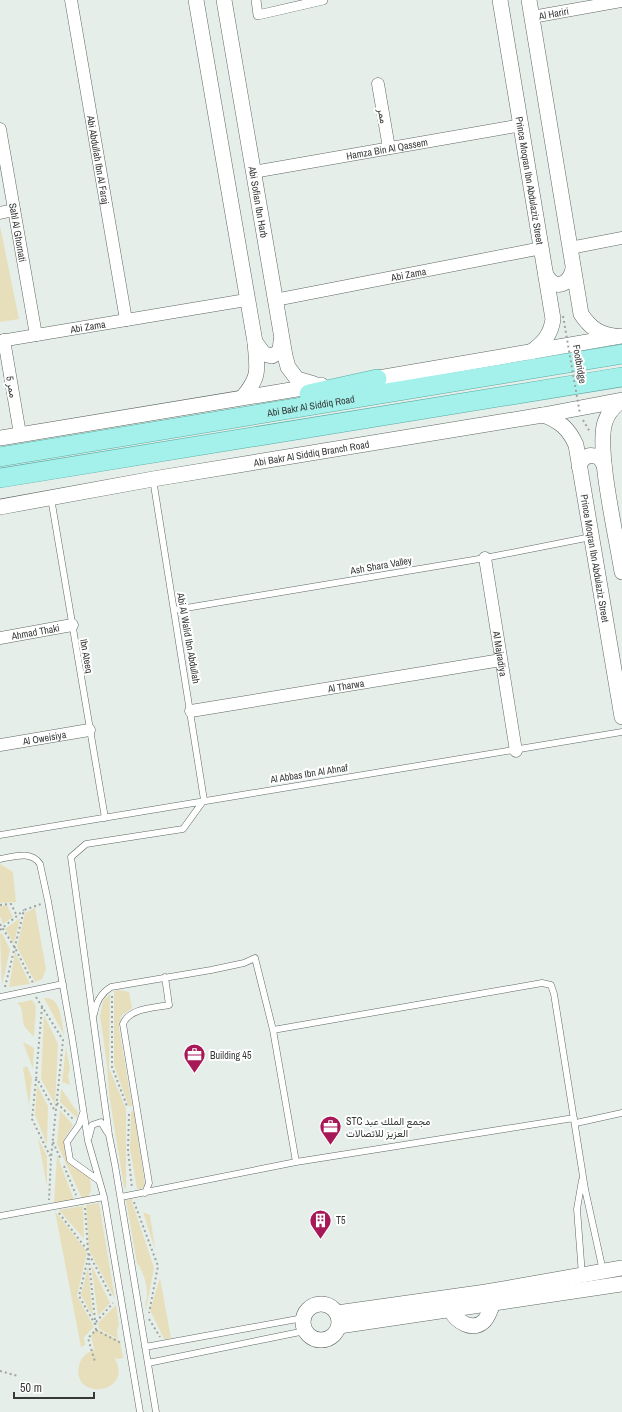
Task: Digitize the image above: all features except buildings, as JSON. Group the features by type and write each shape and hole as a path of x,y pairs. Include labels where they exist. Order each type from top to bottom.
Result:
{"main road":[{"name":"Abi Bakr Al Siddiq Road","path":"0,457 620,342"},
{"name":"Abi Bakr Al Siddiq Road","path":"0,478 622,377"},
{"path":"49,449 377,379"}],"street":[{"name":"Abi Abdullah Ibn Al Faraj","path":"72,0 126,320"},
{"path":"196,0 246,300 255,342 257,375 254,384 243,397"},
{"name":"Abi Sofian Ibn Harb","path":"224,0 281,341 288,367 297,379 319,385"},
{"path":"256,0 258,15 323,0"},
{"name":"Prince Moqran Ibn Abdulaziz Street","path":"500,0 522,125 553,319 552,327 544,342 531,352"},
{"path":"529,0 581,314 590,327 620,342"},
{"name":"Al Hariri","path":"532,17 622,1"},
{"name":"ممر","path":"378,84 389,148"},
{"name":"Hamza Bin Al Qassem","path":"253,172 522,125"},
{"name":"Sahl Al Ghornati","path":"0,129 36,335"},
{"path":"0,213 14,210"},
{"path":"570,248 622,238"},
{"name":"Abi Zama","path":"275,300 542,248"},
{"path":"546,275 549,281 555,284 562,284 568,282 573,269"},
{"name":"Abi Zama","path":"2,341 246,300"},
{"name":"ممر 5","path":"2,341 20,434"},
{"path":"255,342 264,354 272,356 280,351 281,341"},
{"path":"0,438 319,385 377,379 531,352 620,342"},
{"path":"622,400 612,409 605,422 603,430 604,465 619,540 622,572"},
{"name":"Abi Bakr Al Siddiq Branch Road","path":"0,507 152,479 543,415 622,400"},
{"name":"Prince Moqran Ibn Abdulaziz Street","path":"543,415 555,420 565,427 572,435 576,445 622,717"},
{"path":"579,466 583,459 591,455 600,458 604,465"},
{"name":"Al Majradiya","path":"485,558 516,751"},
{"name":"Ahmad Thaki","path":"0,638 72,625"},
{"name":"Al Tharwa","path":"191,711 501,660"},
{"name":"Al Oweisiya","path":"0,745 90,730"},
{"path":"338,1319 622,1268"},
{"path":"338,1319 450,1309 622,1284"},
{"path":"450,1309 459,1321 473,1326 480,1324 485,1320 493,1302"},
{"path":"318,1303 329,1305 338,1319 332,1336 321,1340 314,1339 304,1325 308,1308 318,1303"}],"lane":[{"name":"Abi Al Walid Ibn Abdullah","path":"152,479 191,711 204,800"},
{"name":"Ibn Ateeq","path":"51,498 105,818"},
{"name":"Ash Shara Valley","path":"174,610 485,558 591,537"},
{"name":"Al Abbas Ibn Al Ahnaf","path":"0,835 204,800 516,751 622,732"},
{"path":"156,1412 121,1197 108,1135 71,857 86,844 183,829 204,800"},
{"path":"0,859 27,855 36,858 40,864 63,984 88,1141 104,1197 140,1412"},
{"path":"92,1019 95,1005 104,991 112,986 165,978 244,963 255,958 273,1030 296,1162"},
{"path":"145,1193 149,1183 123,1024 125,1019 135,1012 169,1005 165,978"},
{"path":"273,1030 542,983 551,985 583,1176 603,1271"},
{"path":"2,996 63,984"},
{"path":"83,1111 79,1125 67,1142 70,1160 98,1180"},
{"path":"121,1197 296,1162 622,1113"},
{"path":"88,1141 92,1125 101,1122 108,1135"},
{"path":"582,1275 577,1208 583,1176"},
{"path":"0,1216 104,1197"},
{"path":"145,1347 304,1325"},
{"path":"148,1363 304,1325"}],"path":[{"name":"Footbridge","path":"563,316 580,414 589,430 590,436"},
{"path":"1,929 24,910 48,901"},
{"path":"0,905 11,904 17,916"},
{"path":"2,996 24,910"},
{"path":"0,924 1,929 15,948 42,1006 63,1040 51,1158 51,1207 88,1251 114,1303 96,1324"},
{"path":"112,986 112,1067 129,1110 128,1150 134,1202 158,1266 148,1316 165,1344"},
{"path":"42,1006 32,1119 51,1158"},
{"path":"63,1040 72,1037"},
{"path":"36,1077 56,1111"},
{"path":"56,1103 79,1125"},
{"path":"53,1141 82,1201 96,1324 96,1330 88,1338 95,1362"},
{"path":"89,1256 78,1296 96,1324"},
{"path":"96,1330 129,1348"},
{"path":"0,1371 18,1376"}],"shaded area":[{"path":"0,226 19,319 0,322"},
{"path":"0,864 13,872 16,902 0,903"},
{"path":"7,905 13,917 3,924 0,916 0,906"},
{"path":"35,908 46,969 42,979 35,982 17,947 25,913"},
{"path":"20,918 14,944 5,929"},
{"path":"2,933 10,950 2,985 0,934"},
{"path":"15,952 30,984 9,987"},
{"path":"119,990 129,992 132,1008 121,1016 119,1028 132,1106 129,1107 114,1065 114,991"},
{"path":"110,994 109,1068 126,1109 126,1189 124,1187 109,1094 107,1064 100,1016 103,1001"},
{"path":"44,998 50,998 57,1005 60,1011 64,1035"},
{"path":"32,1000 36,1006 34,1037 24,1026 21,1007 17,1003"},
{"path":"44,1015 58,1044 55,1104 41,1079"},
{"path":"23,1042 34,1048 33,1069"},
{"path":"66,1047 70,1069 68,1076 70,1085 62,1082"},
{"path":"27,1066 32,1078 29,1105 23,1068"},
{"path":"37,1085 48,1106 47,1145 35,1115"},
{"path":"61,1089 78,1112 77,1118 60,1102"},
{"path":"60,1110 73,1125 64,1139 68,1162 90,1178 91,1190 88,1197 82,1198 57,1144"},
{"path":"131,1111 134,1112 145,1185 141,1189 137,1189 130,1149"},
{"path":"38,1138 47,1156 47,1187"},
{"path":"57,1155 74,1200 54,1203"},
{"path":"132,1199 154,1268 146,1309 146,1286 143,1273 137,1263 126,1200"},
{"path":"99,1203 115,1299 89,1250 86,1205"},
{"path":"83,1206 84,1239 59,1210"},
{"path":"55,1211 87,1252 77,1296 94,1327 84,1337 85,1345 81,1347"},
{"path":"143,1212 150,1215 155,1249"},
{"path":"91,1264 110,1303 98,1316"},
{"path":"88,1267 93,1317 81,1295"},
{"path":"160,1278 171,1338 164,1339 150,1310"},
{"path":"116,1305 119,1325 117,1331 118,1339 99,1329 98,1323"},
{"path":"96,1329 120,1341 123,1358 116,1359 113,1356 118,1369 117,1378 111,1385 102,1389 93,1389 84,1385 79,1378 79,1366 81,1360 88,1353 96,1349 94,1349 91,1335"}],"place":[{"name":"Building 45","path":"194,1074"},
{"name":"STC مجمع الملك عبد العزيز للاتصالات","path":"330,1146"},
{"name":"T5","path":"320,1240"}]}
